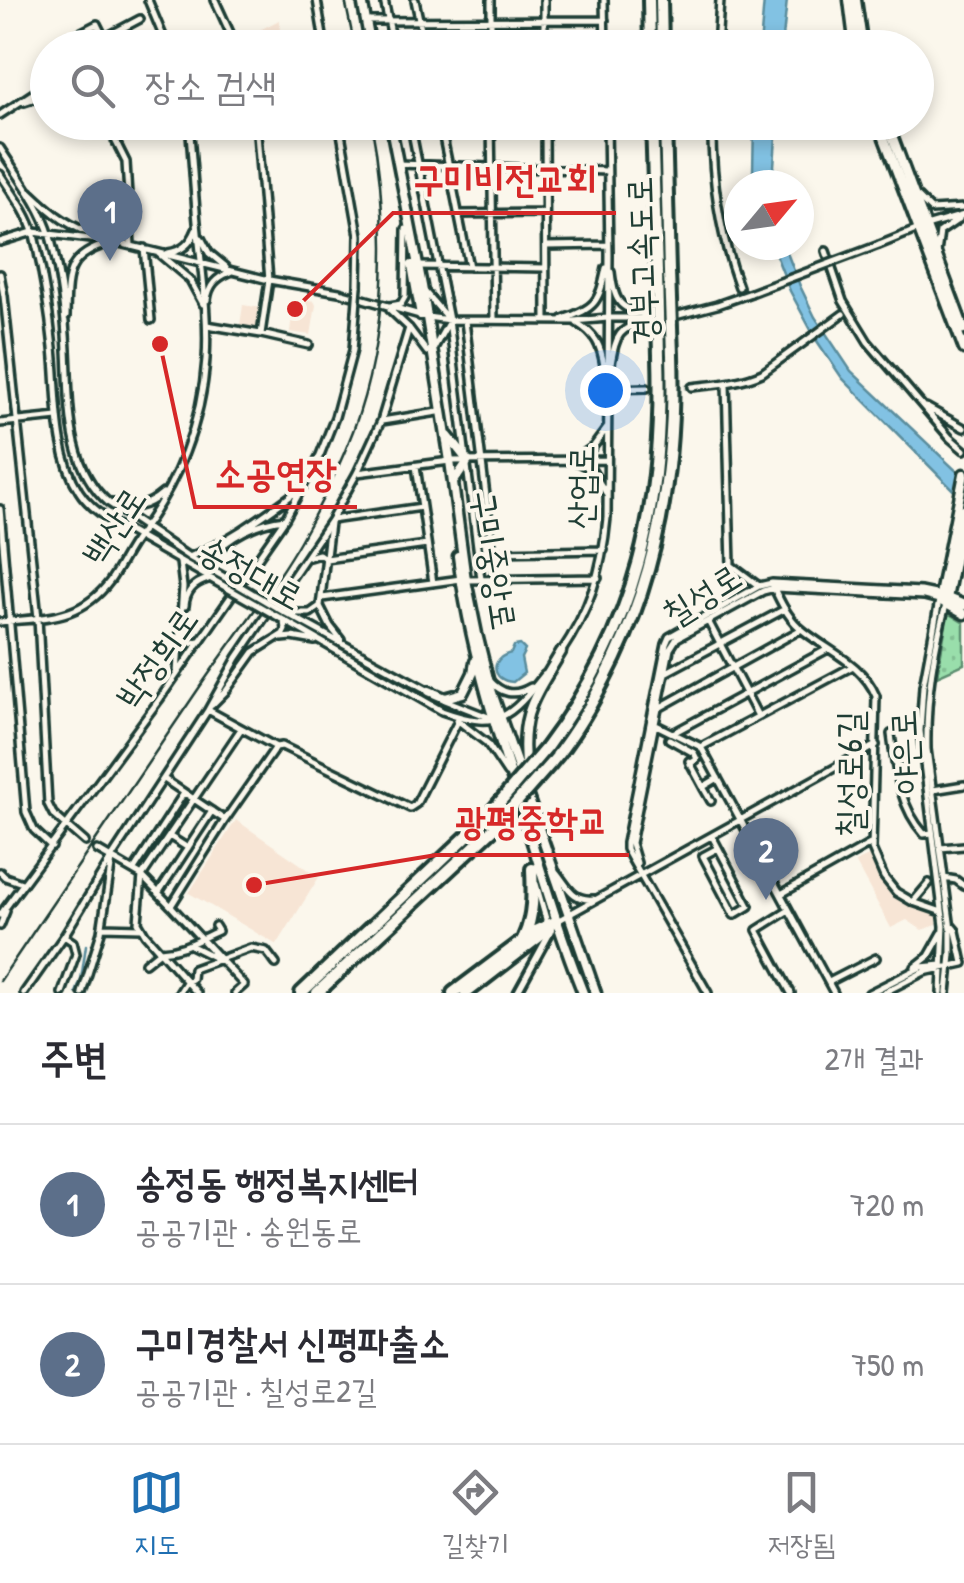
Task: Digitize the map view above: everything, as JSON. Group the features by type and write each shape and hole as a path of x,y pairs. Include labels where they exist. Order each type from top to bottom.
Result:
{"highway":[{"path":"649,0 650,30"},
{"path":"661,0 662,30"},
{"name":"경부고속도로","path":"300,993 488,816 546,748 598,668 638,569 658,466 661,402 653,140"},
{"name":"경부고속도로","path":"317,993 492,830 551,763 590,707 639,603 661,523 672,405 666,140"},
{"path":"522,941 533,900 532,869"},
{"path":"466,993 557,922"},
{"path":"453,993 522,941 545,930"}],"main road":[{"path":"363,0 371,30"},
{"path":"363,0 369,30"},
{"path":"848,0 852,30"},
{"path":"856,0 860,30"},
{"name":"구미중앙로","path":"391,140 445,432 474,652 596,993"},
{"name":"구미중앙로","path":"392,140 422,286 424,317"},
{"path":"886,140 922,227 964,348"},
{"path":"894,140 922,227 964,329"},
{"name":"구미중앙로","path":"430,352 454,484 464,580 497,719 557,922 583,993"},
{"path":"445,432 468,461 454,484"},
{"name":"야은로","path":"958,538 964,474"},
{"name":"야은로","path":"942,600 964,510"},
{"path":"942,600 964,604"},
{"path":"942,600 964,614"},
{"path":"429,690 446,698 464,693 474,674 474,652"},
{"path":"528,797 523,751 525,722 561,652"},
{"path":"528,828 532,869"}],"street":[{"path":"148,0 160,30"},
{"path":"215,0 229,30"},
{"path":"317,0 323,30"},
{"path":"384,0 390,30"},
{"path":"415,0 421,30"},
{"path":"490,0 490,30"},
{"path":"544,0 544,30"},
{"path":"604,0 604,30"},
{"path":"718,30 720,0"},
{"path":"120,30 140,20"},
{"path":"370,21 604,20"},
{"path":"0,116 30,96"},
{"path":"21,103 30,100"},
{"path":"115,140 126,162 131,245"},
{"name":"백산로","path":"190,140 206,321"},
{"path":"257,140 269,280 261,334"},
{"name":"박정희로","path":"10,899 196,649 305,485 335,416 353,350 360,235 342,140"},
{"path":"414,140 449,320 481,579"},
{"path":"444,140 469,267"},
{"path":"491,140 494,320"},
{"path":"545,140 546,321"},
{"name":"산업로","path":"497,719 513,712 561,652 586,611 604,550 609,255 607,140"},
{"path":"712,140 718,198 739,288"},
{"name":"송정대로","path":"0,148 50,233 66,330 75,446 86,477 105,500 231,586"},
{"path":"398,164 608,171"},
{"name":"송정대로","path":"0,174 33,232 46,298 58,417 69,471 78,491 94,509 136,538 209,579 231,586"},
{"path":"23,184 56,216 115,242"},
{"path":"912,190 931,210 964,212"},
{"path":"607,386 619,334 628,326 691,313 752,293 964,212"},
{"path":"937,256 940,232 964,212"},
{"path":"459,214 545,213"},
{"path":"156,251 172,252 188,245 197,222"},
{"name":"백산로","path":"197,222 208,253 233,271"},
{"path":"0,242 33,232 115,242 393,306 403,301 406,292 406,230"},
{"path":"66,330 70,270 84,252 115,242"},
{"path":"546,246 609,245"},
{"path":"144,248 151,320"},
{"path":"156,251 190,280 203,304 206,321 309,346"},
{"path":"826,251 843,300 868,342 964,450"},
{"path":"609,255 619,303 628,310 660,318"},
{"path":"557,321 594,304 609,255"},
{"path":"418,266 546,268"},
{"name":"백산로","path":"0,622 71,613 91,602 112,579 188,449 206,360 207,298 212,284 233,271"},
{"path":"0,274 38,618 48,804 53,814 84,842"},
{"path":"422,286 449,320"},
{"path":"370,300 424,317 465,321 660,318"},
{"path":"388,308 430,352 449,320"},
{"path":"692,387 762,373 841,315"},
{"path":"465,321 496,579"},
{"path":"574,321 600,344 607,386"},
{"path":"24,993 208,710 237,658 331,520 381,421 410,328"},
{"path":"726,383 731,565 761,589"},
{"path":"607,386 648,388"},
{"path":"924,405 964,428"},
{"path":"381,421 438,412"},
{"path":"0,423 58,417"},
{"path":"573,460 590,450 607,428"},
{"path":"573,460 592,470 607,496"},
{"path":"358,473 448,461 607,460"},
{"path":"416,466 432,583"},
{"path":"213,571 213,553 305,485"},
{"path":"105,500 139,507 168,488"},
{"path":"331,520 422,507"},
{"path":"0,509 26,812 34,830 52,847"},
{"path":"189,557 258,522 285,518"},
{"path":"231,586 282,616 310,613 320,606 322,598 331,520"},
{"path":"258,522 266,525 272,537"},
{"path":"304,560 314,554 326,560 427,546"},
{"name":"산업로","path":"493,552 604,550"},
{"path":"180,562 180,636 186,651 196,649"},
{"path":"322,598 464,580 598,578"},
{"path":"176,676 185,600 190,589 209,579"},
{"name":"칠성로","path":"708,993 626,849 670,637 773,586 920,591 942,600"},
{"name":"칠성로6길","path":"773,586 784,609 801,629 867,678 876,696 872,850 896,892 942,912"},
{"name":"칠성로","path":"652,724 673,642 761,589"},
{"name":"야은로","path":"942,600 926,718 944,878 944,993"},
{"name":"야은로","path":"942,600 925,668 920,710 921,753 942,912 947,925"},
{"path":"320,606 334,632 348,646"},
{"name":"칠성로","path":"665,673 784,609"},
{"path":"208,710 258,649 285,630 282,616"},
{"name":"송정대로","path":"282,616 442,712 472,720 497,719"},
{"name":"송정대로","path":"282,616 348,646 456,705 497,719"},
{"path":"708,621 759,716"},
{"path":"658,708 801,629"},
{"path":"180,636 192,644 206,632"},
{"path":"274,640 292,636 325,644"},
{"path":"671,736 830,648"},
{"path":"226,691 237,658"},
{"path":"222,682 245,665"},
{"path":"701,747 854,666"},
{"path":"488,679 496,688 512,694 538,682"},
{"path":"208,710 276,747 282,746 412,808 458,721"},
{"path":"442,712 488,743 514,784"},
{"path":"652,724 694,753 699,763 689,762 710,801"},
{"path":"197,993 138,922 142,876 241,729"},
{"name":"야은로","path":"890,734 899,789 912,820 924,834 932,832"},
{"path":"671,736 701,747 834,993"},
{"path":"517,993 557,922 876,745"},
{"path":"171,906 276,747"},
{"path":"707,790 718,778"},
{"path":"164,779 225,820"},
{"path":"933,790 964,785"},
{"path":"134,870 184,792"},
{"path":"159,892 212,811"},
{"path":"169,836 188,848"},
{"path":"712,836 749,906 734,915 704,856 718,848"},
{"path":"780,894 872,844"},
{"path":"940,848 964,846"},
{"path":"97,850 134,870 159,892 244,985 235,993"},
{"path":"82,993 102,927 112,857"},
{"path":"552,866 575,896 584,900 601,898"},
{"path":"532,869 545,930 535,958"},
{"path":"0,872 22,883"},
{"path":"944,878 964,886"},
{"path":"913,902 929,882"},
{"path":"0,913 10,899"},
{"path":"0,926 10,899"},
{"path":"789,910 757,930 791,993"},
{"path":"905,974 929,956 947,925 956,931 964,977"},
{"path":"145,963 160,951 192,946 218,931 215,926"},
{"path":"102,927 141,928"},
{"path":"62,993 76,954 73,942 64,936"},
{"path":"192,946 220,958"},
{"path":"179,993 192,979 193,969 252,948 266,951 276,964"},
{"path":"829,982 876,958"},
{"path":"888,992 924,972 962,964"},
{"path":"869,993 926,965 945,967"}],"shaded area":[{"path":"279,20 281,30 260,30"},
{"path":"303,299 316,305 311,335 290,332 292,314 300,315"},
{"path":"243,305 262,308 259,328 240,325"},
{"path":"236,820 319,877 277,945 189,893"},
{"path":"871,855 892,892 937,916 937,925 922,930 907,920 891,928 855,862"}],"green space":[{"path":"948,613 964,623 964,664 937,676"}],"water":[{"path":"764,0 787,0 784,30 761,30"},
{"path":"754,140 776,140 774,170 753,170"},
{"path":"778,260 790,260 815,317 851,371 964,478 964,501 842,378 790,291"},
{"path":"520,645 525,650 521,658 524,673 513,682 506,681 497,674 496,664"}],"waterway":[{"path":"76,993 86,945"}],"tunnel":[{"path":"647,388 692,387"}],"railway":[{"path":"345,0 351,30"},
{"path":"0,981 276,579 342,459 365,395 379,318 383,238 374,140"}],"place":[{"name":"송정동 행정복지센터","path":"110,261"},
{"name":"구미비전교회","path":"295,309"},
{"name":"소공연장","path":"160,344"},
{"name":"광평중학교","path":"254,885"},
{"name":"구미경찰서 신평파출소","path":"766,900"}]}
